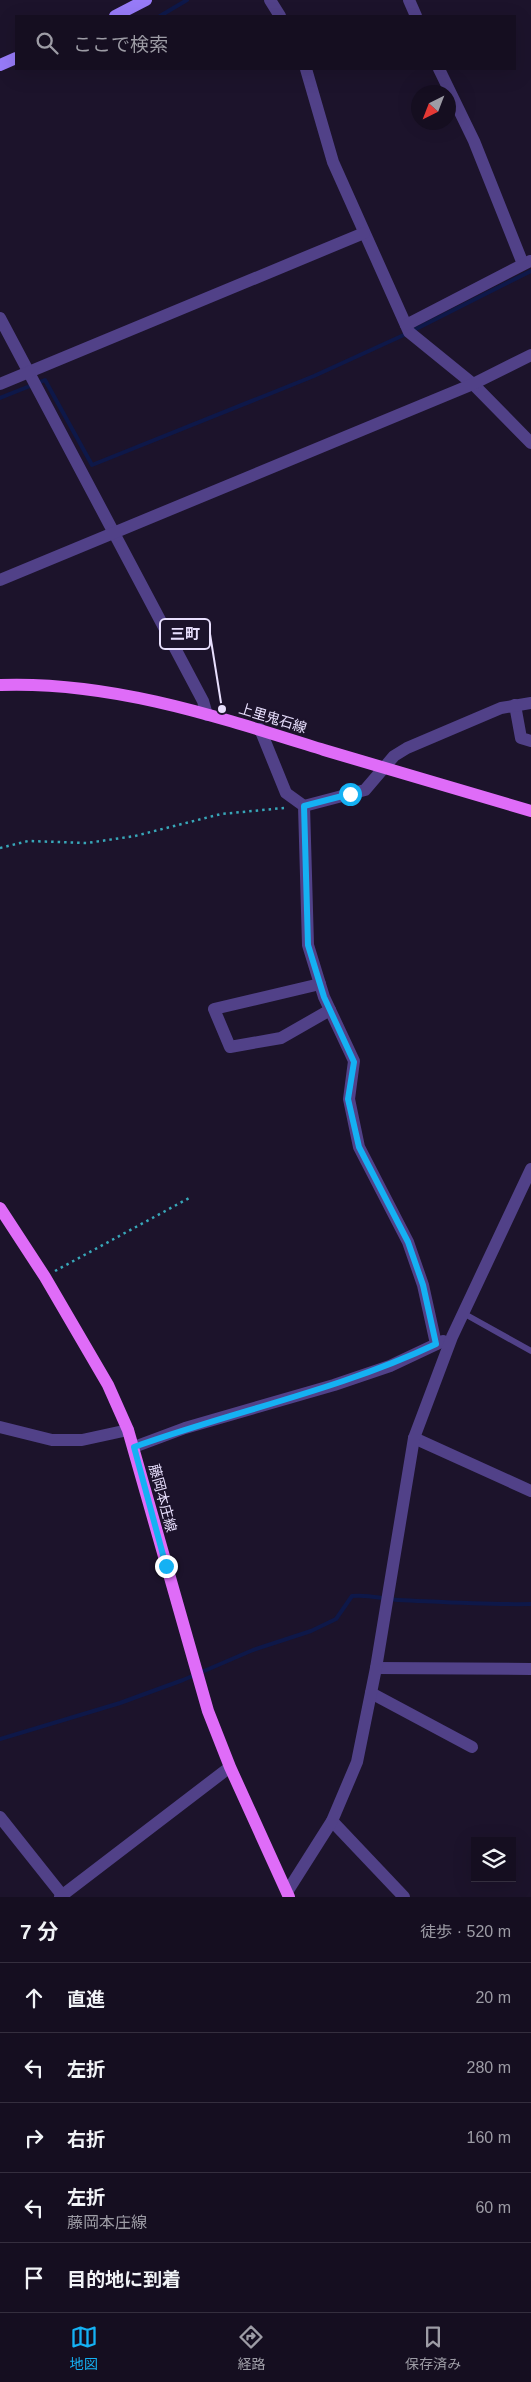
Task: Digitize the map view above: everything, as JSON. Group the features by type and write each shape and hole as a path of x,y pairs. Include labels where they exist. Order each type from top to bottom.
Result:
{"main road":[{"path":"117,15 146,0"},
{"path":"0,65 15,58"},
{"name":"上里鬼石線","path":"0,685 62,686 94,689 207,714 531,811"},
{"name":"藤岡本庄線","path":"0,1208 45,1277 108,1385 128,1430 208,1711 230,1767 288,1895"}],"street":[{"path":"270,0 279,15"},
{"path":"409,0 416,15"},
{"path":"306,70 333,162 409,332 473,384 531,443"},
{"path":"406,325 527,262 474,141 439,70"},
{"path":"0,384 364,233"},
{"path":"0,318 203,701 207,714"},
{"path":"0,580 473,384 531,354"},
{"path":"304,806 365,790 394,756 408,748 501,708 531,703"},
{"path":"515,706 521,738 531,741"},
{"path":"260,729 286,793 304,806"},
{"path":"304,806 308,945 330,1010 354,1062 348,1099 359,1147 408,1242 423,1285 436,1344"},
{"path":"320,984 214,1009 230,1047 281,1038 330,1010"},
{"path":"288,1895 332,1821 357,1762 376,1668 414,1438 452,1337 531,1169"},
{"path":"134,1447 185,1428 381,1369 452,1337"},
{"path":"0,1427 52,1440 82,1440 128,1430"},
{"path":"414,1438 531,1491"},
{"path":"376,1668 531,1670"},
{"path":"371,1693 472,1748"},
{"path":"0,1817 61,1896 230,1767"},
{"path":"332,1821 404,1897"}],"lane":[{"path":"463,1313 531,1351"}],"path":[{"path":"0,848 28,841 87,844 134,836 221,814 304,806"},
{"path":"45,1277 191,1197"}],"waterway":[{"path":"162,15 187,0"},
{"path":"412,331 531,271"},
{"path":"0,398 45,380 92,465 314,376 406,334"},
{"path":"0,1739 120,1703 183,1680 253,1650 311,1631 336,1619 352,1596 398,1600 531,1604"}],"place":[{"name":"三町","path":"222,709"}],"route":[{"path":"166,1566 134,1447 185,1428 334,1385 390,1366 436,1344 423,1285 408,1242 359,1147 348,1099 354,1062 324,997 308,945 304,806 350,794"}]}
